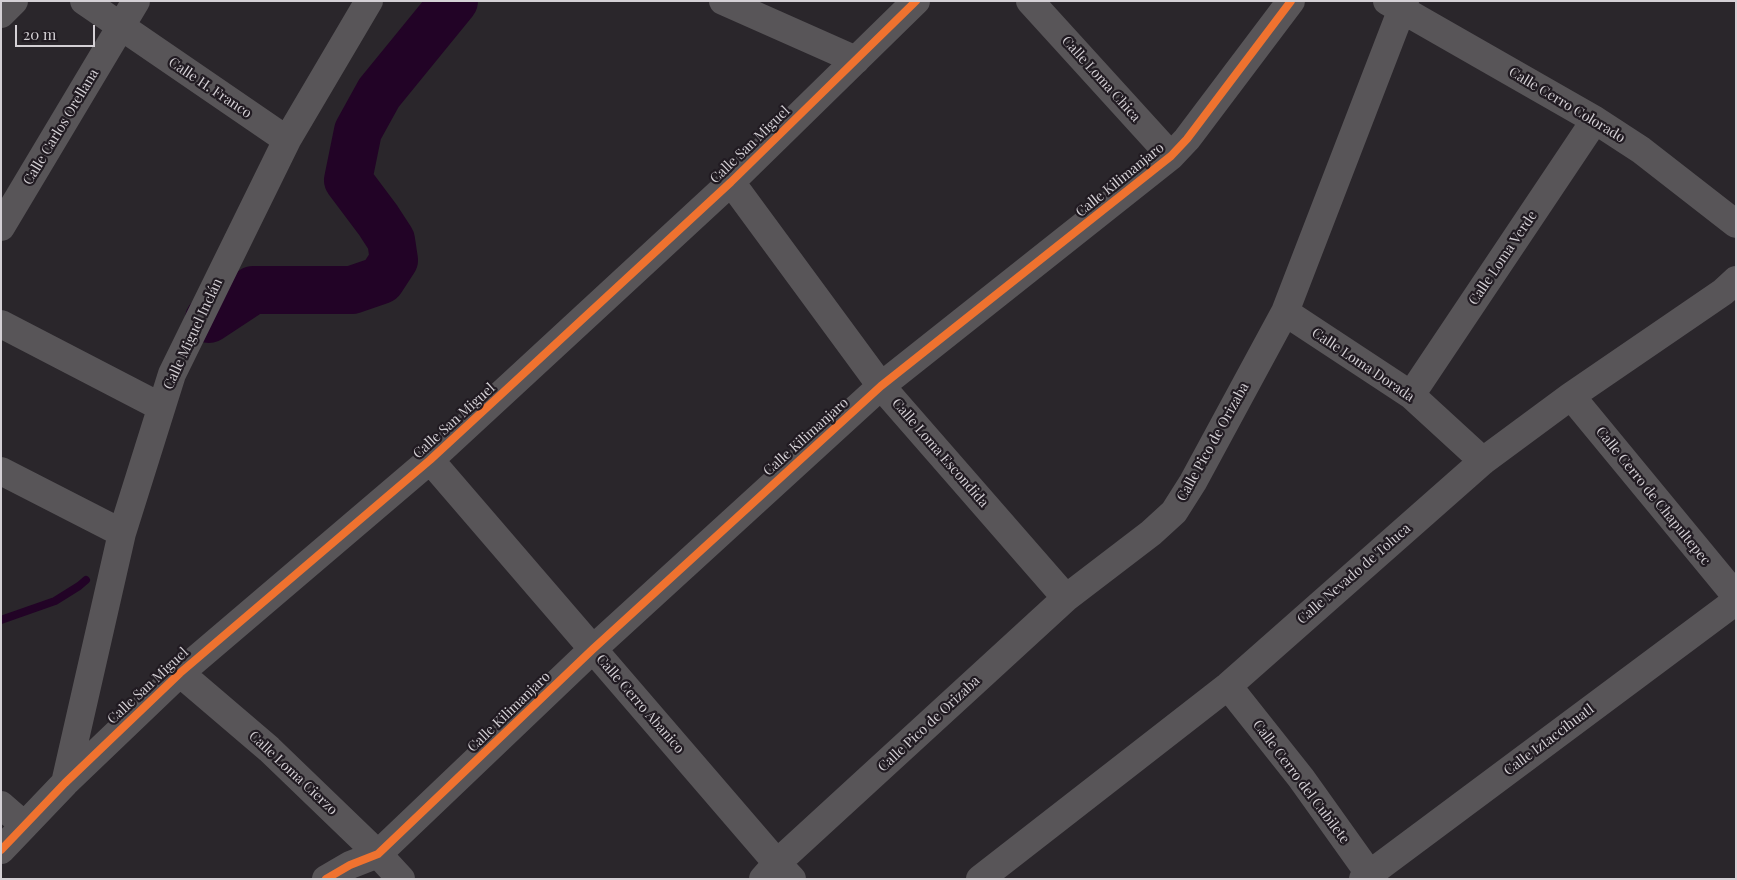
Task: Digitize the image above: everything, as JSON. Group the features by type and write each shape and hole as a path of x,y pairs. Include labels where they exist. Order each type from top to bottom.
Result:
{"street":[{"path":"1,14 14,1"},
{"name":"Calle H. Franco","path":"84,1 288,140"},
{"name":"Calle Carlos Orellana","path":"1,227 136,1"},
{"name":"Calle Miguel Inclán","path":"65,782 122,533 172,374 288,140 369,1"},
{"name":"Calle San Miguel","path":"1,850 65,782 180,673 430,460 731,182 916,1"},
{"name":"Calle Loma Chica","path":"1030,1 1171,156"},
{"name":"Calle Kilimanjaro","path":"326,879 350,865 378,854 593,649 881,386 1171,156 1187,139 1291,1"},
{"name":"Calle Cerro Colorado","path":"1398,4 1595,120 1640,150 1736,224"},
{"name":"Calle Pico de Orizaba","path":"778,874 1066,598 1152,533 1174,512 1193,482 1285,312 1398,4"},
{"path":"741,5 856,60"},
{"name":"Calle Loma Verde","path":"1411,396 1595,120"},
{"name":"Calle Loma Escondida","path":"731,182 881,386 1066,598"},
{"name":"Calle Nevado de Toluca","path":"980,879 1228,686 1483,461 1571,396 1723,292 1736,280"},
{"name":"Calle Loma Dorada","path":"1285,312 1411,396 1483,461"},
{"path":"1,324 161,407"},
{"name":"Calle Cerro de Chapultepec","path":"1571,396 1736,596"},
{"name":"Calle Cerro Abanico","path":"430,460 593,649 778,874"},
{"path":"1,471 122,533"},
{"name":"Calle Iztaccíhuatl","path":"1368,877 1736,601"},
{"name":"Calle Loma Cierzo","path":"180,673 269,749 378,854 401,879"},
{"name":"Calle Cerro del Cubilete","path":"1228,686 1301,778 1368,877"},
{"path":"1,805 24,824"}],"waterway":[{"path":"209,319 253,290 352,290 381,280 394,260 391,240 348,180 358,131 379,93 454,1"},
{"path":"1,620 55,601 86,580"}],"cycle path":[{"path":"1,850 65,783 180,673 430,460 731,182 916,1"},
{"path":"326,879 350,865 378,854 593,649 881,386 1171,156 1187,139 1291,1"}]}
